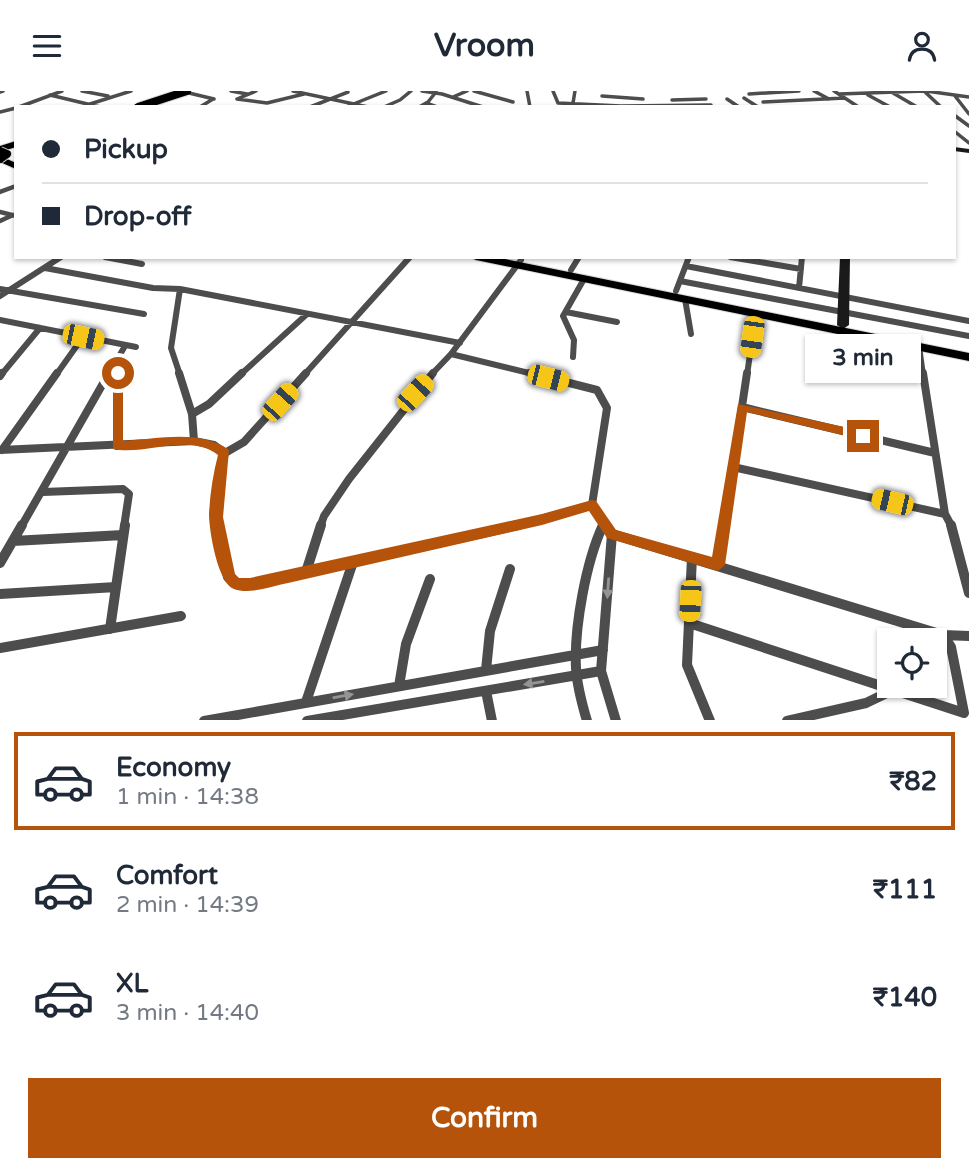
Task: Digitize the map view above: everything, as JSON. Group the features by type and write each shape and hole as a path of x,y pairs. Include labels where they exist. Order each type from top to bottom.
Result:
{"main road":[{"path":"137,105 183,92"},
{"path":"144,105 183,92"},
{"path":"150,105 183,92"},
{"path":"0,157 14,164"},
{"path":"490,259 571,270 844,318 969,350"},
{"path":"510,259 584,279 680,290 756,313 969,357"}],"street":[{"path":"23,105 62,91"},
{"path":"82,91 112,97"},
{"path":"90,104 131,91"},
{"path":"231,91 247,94"},
{"path":"256,91 237,99 272,105"},
{"path":"264,103 292,91 359,105"},
{"path":"354,104 386,91"},
{"path":"389,105 411,91"},
{"path":"422,91 436,92 476,105"},
{"path":"453,97 467,91"},
{"path":"474,91 513,101"},
{"path":"491,96 500,91"},
{"path":"553,91 557,102 602,105 602,94 643,99"},
{"path":"573,103 575,91"},
{"path":"700,91 711,105"},
{"path":"749,94 799,91"},
{"path":"814,91 829,99"},
{"path":"834,91 856,105"},
{"path":"839,94 925,91 969,97"},
{"path":"925,91 939,105"},
{"path":"183,92 214,99 204,105"},
{"path":"316,105 348,92"},
{"path":"422,105 436,92"},
{"path":"640,92 646,105"},
{"path":"863,92 886,105"},
{"path":"890,92 913,105"},
{"path":"264,103 307,93"},
{"path":"50,96 93,105"},
{"path":"955,96 961,103 961,108 969,114"},
{"path":"675,105 671,98 706,99"},
{"path":"744,98 755,105"},
{"path":"763,102 845,98"},
{"path":"727,99 735,105"},
{"path":"788,101 795,105"},
{"path":"426,103 432,105"},
{"path":"961,103 969,104"},
{"path":"956,116 969,126"},
{"path":"961,120 969,120"},
{"path":"0,296 58,259"},
{"path":"116,259 142,264"},
{"path":"408,259 244,442 225,453 219,476 216,517 228,577 236,584 250,585 542,520 592,505"},
{"path":"571,270 578,259"},
{"path":"688,259 680,290 691,334"},
{"path":"725,274 729,259"},
{"path":"742,259 800,269"},
{"path":"799,288 802,259"},
{"path":"845,259 844,318 969,336"},
{"path":"306,572 324,516 349,479 415,393 460,343 519,263"},
{"path":"686,266 969,321"},
{"path":"45,268 153,288 180,289 460,343"},
{"path":"573,357 574,339 563,320 584,279"},
{"path":"0,289 144,314"},
{"path":"180,289 171,348 191,414 194,441"},
{"path":"566,312 617,323"},
{"path":"718,565 756,313"},
{"path":"191,414 209,404 307,314"},
{"path":"0,320 136,347"},
{"path":"0,376 40,328"},
{"path":"1,451 83,337"},
{"path":"0,563 125,346"},
{"path":"919,347 945,514 955,537 969,593"},
{"path":"451,354 597,390 607,408 592,505 612,534 601,671 615,720"},
{"path":"117,446 118,358"},
{"path":"742,407 936,453"},
{"path":"1,451 194,441 214,445 225,453"},
{"path":"733,467 945,514"},
{"path":"43,492 123,489 129,494 110,629"},
{"path":"587,720 577,676 576,655 595,542 604,522"},
{"path":"612,534 920,628"},
{"path":"13,541 123,535"},
{"path":"692,557 687,665 710,720"},
{"path":"306,702 353,562"},
{"path":"486,670 486,649 492,620 510,569"},
{"path":"399,686 406,644 430,579"},
{"path":"0,594 116,587"},
{"path":"0,648 181,616"},
{"path":"689,623 877,684"},
{"path":"947,635 969,636"},
{"path":"918,698 964,713 951,647 947,641"},
{"path":"204,720 603,650"},
{"path":"307,720 601,671"},
{"path":"486,691 492,720"},
{"path":"787,720 866,703 877,698"}],"route":[{"path":"118,373 117,446 194,441 214,445 225,453 219,476 216,517 228,577 236,584 250,585 542,520 592,505 612,534 718,565 742,407 863,436"}]}
